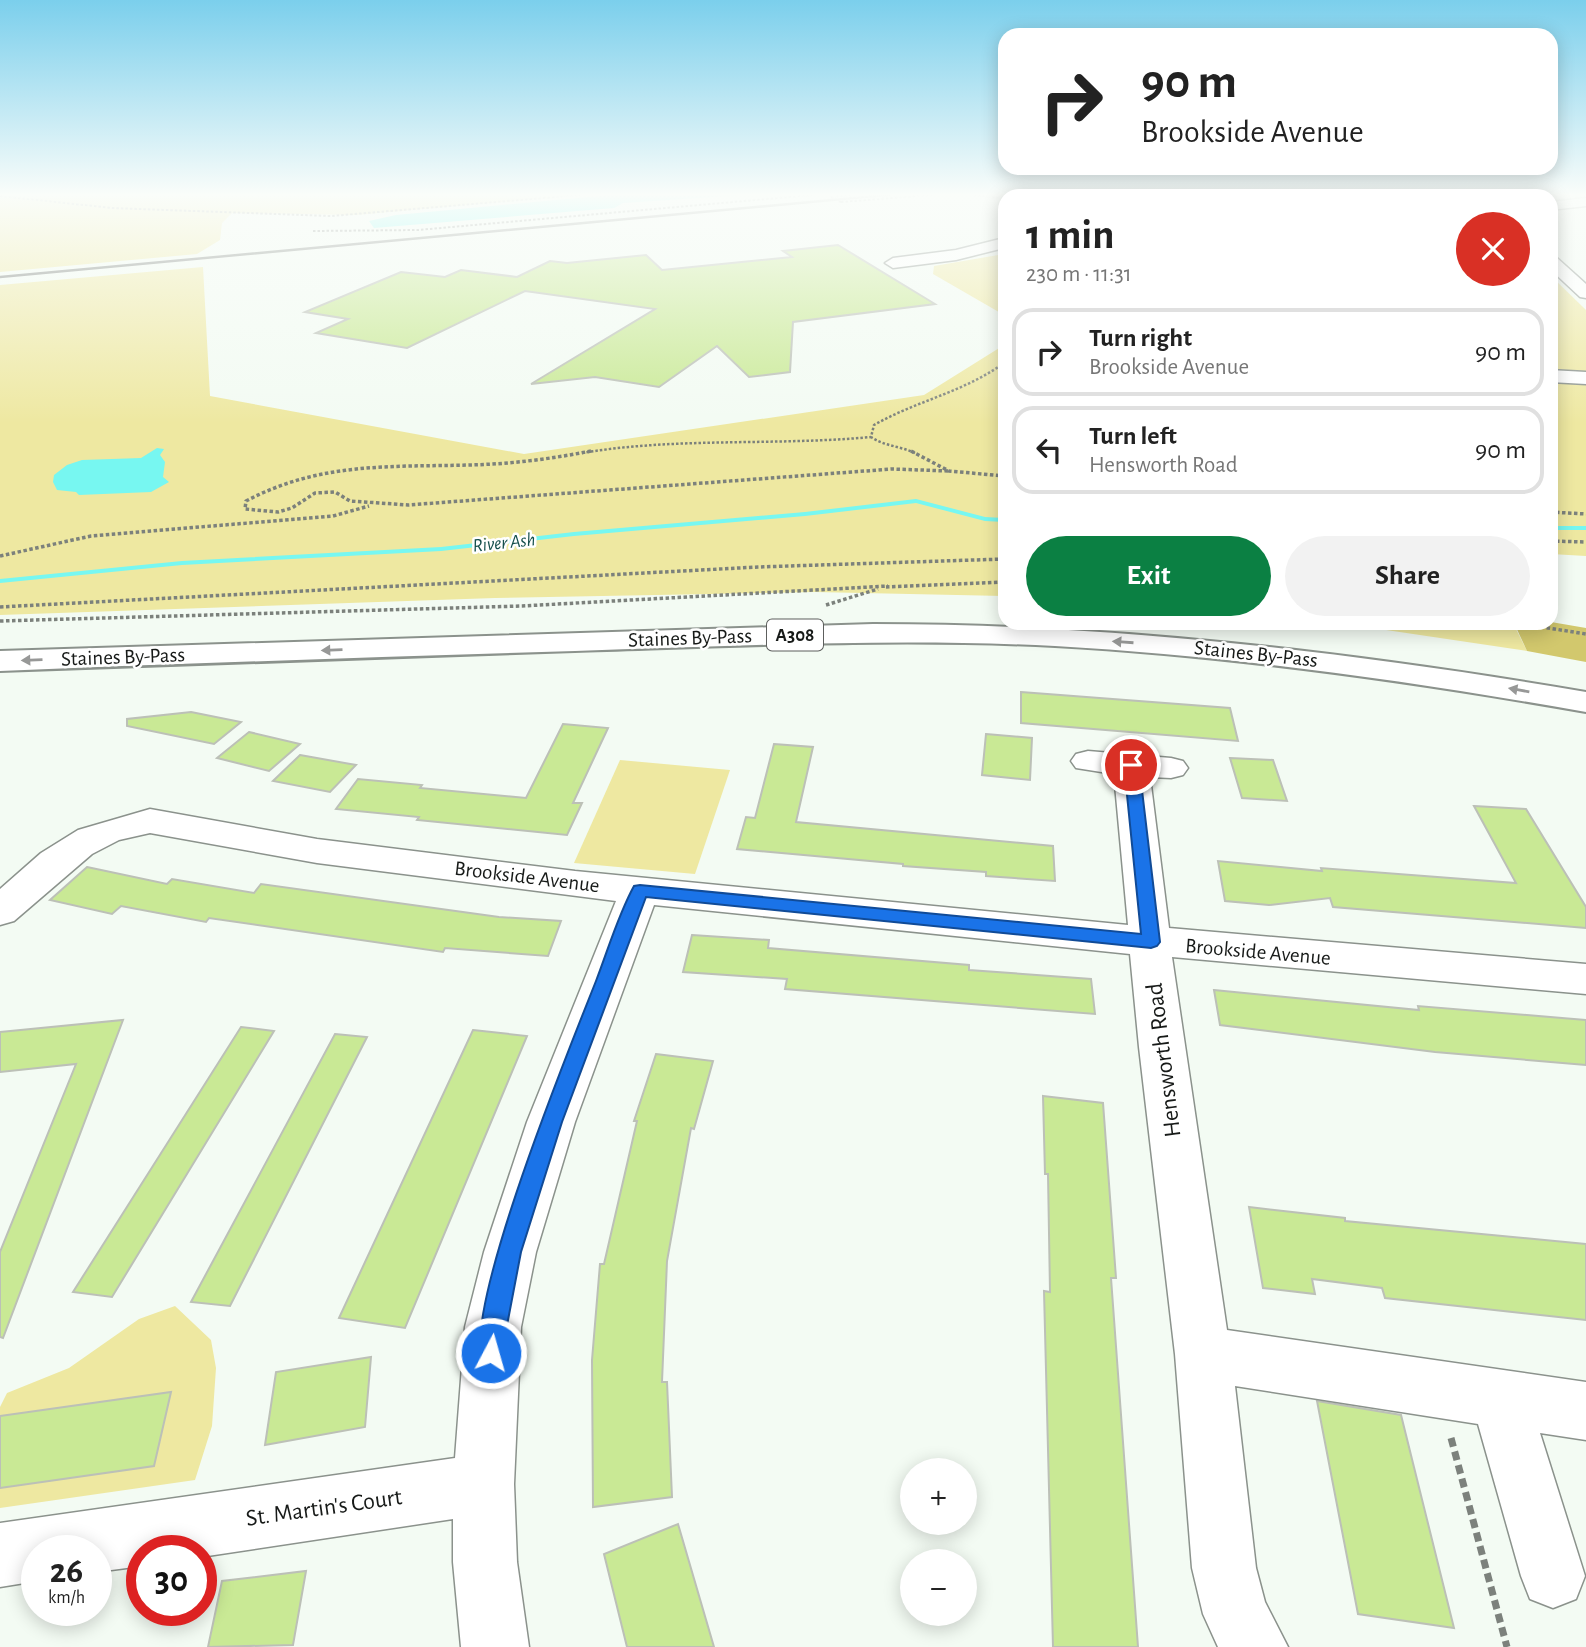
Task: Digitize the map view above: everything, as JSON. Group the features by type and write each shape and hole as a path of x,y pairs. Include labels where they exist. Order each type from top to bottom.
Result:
{"highway":[{"name":"Staines By-Pass","path":"0,638 792,615 998,616"},
{"name":"Staines By-Pass","path":"1225,630 1326,639 1507,665 1586,680"},
{"name":"Staines By-Pass","path":"0,661 746,636 974,634 1181,646 1302,658 1485,684 1586,702"}],"street":[{"path":"1561,270 1586,293"},
{"path":"1558,376 1586,378"},
{"name":"Hensworth Road","path":"1130,765 1161,1047 1203,1354 1224,1568 1236,1614 1254,1647"},
{"name":"Brookside Avenue","path":"0,911 54,863 90,838 150,821 317,851 640,890 1151,942 1586,979"},
{"path":"495,1647 485,1562 483,1484 493,1327 510,1252 551,1122 640,890"},
{"path":"1203,1354 1586,1410"},
{"path":"1500,1398 1553,1576"},
{"name":"St. Martin's Court","path":"0,1555 483,1484"}],"path":[{"path":"871,437 874,425 895,411 961,389 989,376 998,368"},
{"path":"949,471 903,447 880,443 871,437 770,444 635,444 569,455 469,465 368,465 309,476 263,490 246,501 245,509 278,512 292,508 315,493 335,492 350,501 408,505 879,469 998,475"},
{"path":"0,556 91,536 333,516 373,504"},
{"path":"1558,512 1586,514"},
{"path":"1558,541 1586,542"},
{"path":"0,607 758,567 998,559"},
{"path":"0,621 522,606 998,582"},
{"path":"792,615 888,586"},
{"path":"1558,630 1586,634"},
{"path":"1438,1388 1507,1647"}],"shaded area":[{"path":"171,270 203,270 210,396 524,454 924,395 998,349 998,596 815,592 495,598 0,615 0,285"},
{"path":"934,270 998,270 998,312 933,274"},
{"path":"1558,283 1586,310 1586,374 1558,373"},
{"path":"1558,381 1586,383 1586,556 1558,554"},
{"path":"1558,623 1586,628 1586,662 1527,651 1517,630 1558,630"},
{"path":"1386,630 1516,630 1527,651"},
{"path":"620,760 730,770 695,874 574,863"},
{"path":"175,1306 211,1340 216,1368 212,1426 195,1480 0,1508 0,1488 154,1466 171,1392 0,1416 0,1407 7,1393 69,1368 139,1319"}],"water":[{"path":"157,448 164,449 160,455 165,462 163,477 169,482 151,492 79,495 76,492 57,490 53,482 54,475 67,465 82,460 141,458"}],"building":[{"path":"461,270 517,277 532,270 879,270 935,304 793,322 790,372 749,377 717,346 659,387 595,377 531,384 655,309 525,291 407,348 316,333 348,319 305,312 401,272 445,277"},
{"path":"1021,692 1230,708 1238,741 1021,723"},
{"path":"191,712 241,722 214,744 127,726 127,719"},
{"path":"563,724 608,728 573,803 582,803 567,835 336,809 358,779 526,798"},
{"path":"249,732 300,744 269,771 217,758"},
{"path":"986,734 1032,738 1030,780 982,775"},
{"path":"774,744 813,747 796,822 1053,846 1055,881 737,849 746,817 755,818"},
{"path":"300,755 356,765 330,792 273,781"},
{"path":"1230,758 1273,760 1287,801 1242,798"},
{"path":"1474,806 1526,809 1586,907 1586,928 1333,907 1330,898 1269,905 1225,901 1218,861 1322,871 1321,868 1516,883"},
{"path":"87,867 167,884 172,879 254,893 261,884 499,917 561,921 548,956 445,948 443,952 209,918 206,922 121,906 112,914 50,900"},
{"path":"692,935 769,940 768,948 969,965 969,970 1091,979 1095,1014 785,989 787,979 683,972"},
{"path":"1214,990 1419,1010 1418,1006 1586,1020 1586,1065 1435,1052 1220,1025"},
{"path":"123,1020 3,1338 0,1337 0,1252 76,1064 0,1072 0,1032"},
{"path":"241,1027 274,1031 112,1297 73,1292"},
{"path":"473,1030 527,1036 405,1328 339,1318"},
{"path":"335,1034 367,1037 230,1306 191,1302"},
{"path":"656,1054 713,1061 694,1129 691,1128 667,1261 662,1382 667,1382 672,1497 593,1507 592,1360 600,1264 604,1264 637,1121 634,1121"},
{"path":"1043,1096 1103,1103 1116,1278 1111,1278 1138,1647 1053,1647 1044,1291 1050,1292 1048,1174 1045,1174"},
{"path":"1249,1207 1345,1218 1345,1221 1586,1244 1586,1320 1385,1298 1382,1288 1312,1279 1315,1294 1263,1288"},
{"path":"371,1357 365,1427 265,1445 276,1372"},
{"path":"171,1392 154,1466 0,1488 0,1416"},
{"path":"1317,1401 1401,1415 1454,1628 1358,1614"},
{"path":"678,1524 714,1647 627,1647 604,1554"},
{"path":"306,1571 293,1645 208,1647 212,1626 217,1626 217,1605 222,1581"}],"waterway":[{"name":"River Ash","path":"0,581 182,563 441,549 916,501 985,519 998,520"},
{"name":"River Ash","path":"1558,528 1586,528"}],"railway":[{"path":"0,277 77,270"}],"route":[{"path":"491,1353 493,1327 510,1252 551,1122 640,890 1151,942 1131,765"}]}
